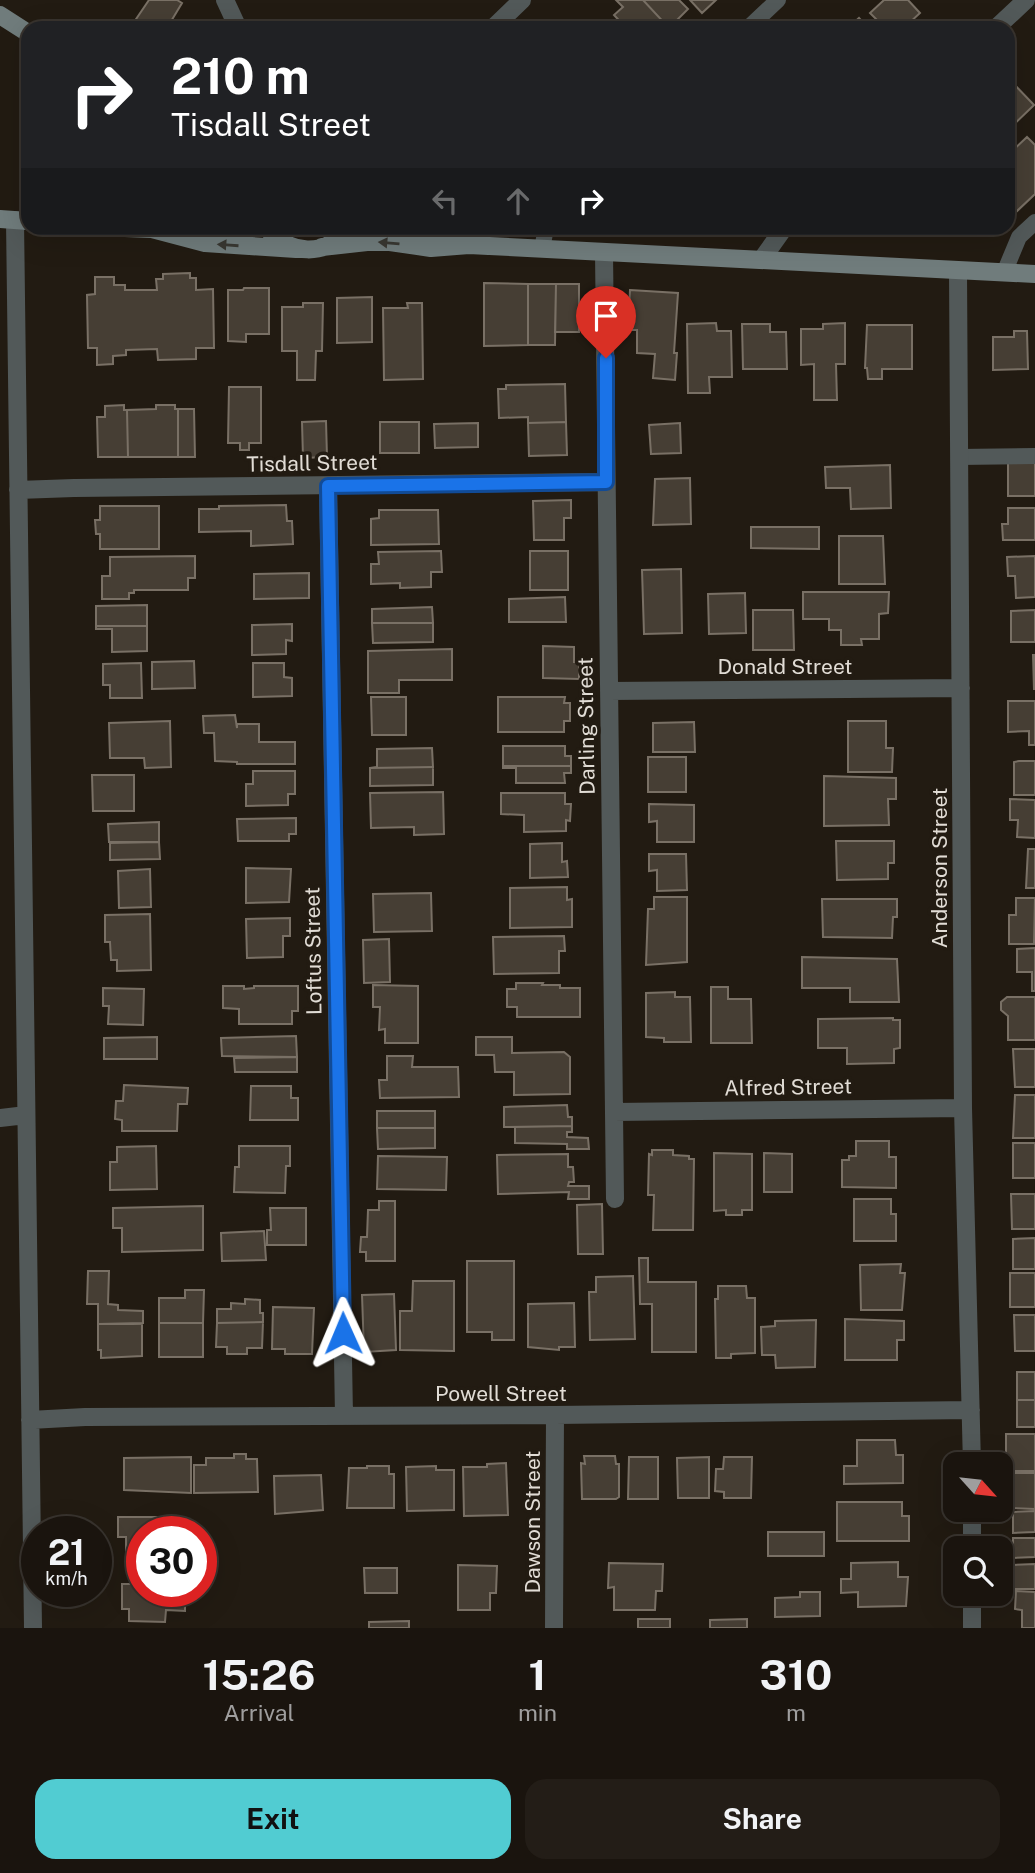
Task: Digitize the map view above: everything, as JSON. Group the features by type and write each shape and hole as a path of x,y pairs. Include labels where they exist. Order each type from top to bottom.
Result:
{"street":[{"path":"225,0 236,21"},
{"path":"500,21 522,0"},
{"path":"1004,21 1026,0"},
{"path":"0,15 21,28"},
{"path":"14,220 33,1628"},
{"path":"179,235 205,243 296,249 390,242 431,248 456,245 1035,274"},
{"path":"274,235 284,244 296,249"},
{"path":"322,247 340,235"},
{"path":"434,235 456,245"},
{"path":"762,259 779,235"},
{"name":"Darling Street","path":"604,253 615,1199"},
{"name":"Anderson Street","path":"958,271 963,1108 972,1452"},
{"name":"Tisdall Street","path":"18,490 606,482"},
{"name":"Loftus Street","path":"328,486 344,1416"},
{"name":"Donald Street","path":"609,691 961,688"},
{"name":"Alfred Street","path":"614,1112 963,1108"},
{"path":"0,1118 26,1115"},
{"name":"Powell Street","path":"30,1420 85,1417 971,1410"},
{"name":"Dawson Street","path":"554,1628 555,1415"},
{"path":"972,1606 972,1628"}],"lane":[{"path":"756,21 778,0"},
{"path":"1004,273 1019,237 1035,222"},
{"path":"542,249 545,235"},
{"path":"958,457 1035,456"}],"building":[{"path":"149,0 177,0 182,3 171,21 135,21"},
{"path":"616,0 643,0 662,21 620,21 614,15 623,7"},
{"path":"643,0 679,0 688,9 676,21 662,21"},
{"path":"690,0 716,0 702,13"},
{"path":"884,0 908,0 920,13 911,21 878,21 870,13"},
{"path":"1015,85 1034,105 1015,123"},
{"path":"1027,137 1035,145 1035,194 1016,212 1015,211 1015,148"},
{"path":"190,273 190,278 196,278 196,290 213,289 214,348 196,348 196,359 158,360 157,349 126,350 126,355 113,356 113,364 97,365 97,348 88,348 87,295 95,294 95,277 114,277 114,285 125,285 125,290 157,290 156,279 163,279 163,274"},
{"path":"484,283 528,284 528,345 484,346"},
{"path":"528,284 556,284 555,345 528,345"},
{"path":"556,284 579,284 579,332 555,332"},
{"path":"269,288 269,334 246,334 246,342 228,341 228,290"},
{"path":"630,290 678,293 675,380 653,378 655,354 637,353 637,330 628,330"},
{"path":"372,297 372,342 337,343 337,298"},
{"path":"303,303 323,303 322,351 316,351 315,380 297,380 297,351 282,351 282,307 303,307"},
{"path":"407,303 422,303 423,379 384,380 383,308 408,308"},
{"path":"716,323 717,331 731,331 732,377 709,377 710,393 688,393 687,324"},
{"path":"845,323 845,364 836,364 837,400 814,400 814,364 801,365 801,329 823,329 823,324"},
{"path":"742,324 770,324 770,332 786,332 787,369 743,369"},
{"path":"867,325 912,325 912,369 882,369 882,379 868,379 865,368"},
{"path":"1014,331 1027,331 1028,369 993,370 993,337 1014,337"},
{"path":"565,384 566,422 528,423 528,417 499,418 498,389 506,389 506,385"},
{"path":"229,387 261,387 261,443 249,443 249,450 240,450 240,443 228,443"},
{"path":"124,405 124,410 127,410 128,457 98,457 97,417 105,417 105,406"},
{"path":"156,405 175,405 175,409 178,409 178,457 128,457 127,410 156,409"},
{"path":"178,409 194,409 195,457 178,457"},
{"path":"326,421 327,457 303,458 302,422"},
{"path":"380,422 419,422 419,453 380,453"},
{"path":"566,422 567,455 529,456 528,423"},
{"path":"478,423 478,447 435,448 434,424"},
{"path":"680,423 681,453 651,454 649,425"},
{"path":"1008,460 1035,460 1035,496 1008,496"},
{"path":"890,465 891,508 851,509 850,488 826,488 825,467"},
{"path":"690,478 691,524 653,525 655,479"},
{"path":"571,500 571,518 564,518 564,540 534,540 533,501"},
{"path":"286,505 287,521 292,521 293,544 251,546 251,531 199,532 199,509"},
{"path":"100,506 159,506 159,549 100,549 100,534 96,534 95,520 100,520"},
{"path":"1008,508 1035,508 1035,540 1003,540 1002,524 1008,524"},
{"path":"379,510 438,510 439,544 371,545 371,519 379,518"},
{"path":"751,527 819,527 819,549 751,548"},
{"path":"839,536 883,536 885,584 839,584"},
{"path":"441,551 442,572 431,572 431,587 400,588 400,583 371,584 371,564 379,564 378,552"},
{"path":"530,551 568,551 568,590 530,590"},
{"path":"195,556 195,578 188,578 188,590 134,590 134,593 129,593 129,599 102,599 102,576 110,576 110,557"},
{"path":"1035,556 1035,597 1016,598 1015,576 1008,576 1007,557"},
{"path":"681,569 682,633 644,634 642,570"},
{"path":"309,573 309,598 254,599 254,574"},
{"path":"803,592 889,592 888,613 879,614 879,639 861,639 862,645 841,645 841,630 829,630 829,619 803,619"},
{"path":"745,593 746,633 709,634 708,594"},
{"path":"565,597 566,622 509,622 509,599"},
{"path":"147,605 147,626 96,626 96,606"},
{"path":"432,607 433,623 372,623 372,609"},
{"path":"753,610 793,610 794,650 753,650"},
{"path":"1035,610 1035,642 1011,642 1011,611"},
{"path":"372,623 433,623 433,642 373,643"},
{"path":"292,624 292,641 286,640 286,654 252,655 252,625"},
{"path":"96,626 147,626 147,651 112,652 112,629 96,629"},
{"path":"543,646 574,647 574,662 579,662 579,679 543,678"},
{"path":"452,649 452,680 399,680 399,693 368,693 368,651"},
{"path":"1035,655 1035,689 1034,689"},
{"path":"194,661 195,688 152,689 152,662"},
{"path":"141,663 142,698 110,698 110,685 103,685 103,664"},
{"path":"253,663 284,663 284,677 292,678 292,696 253,697"},
{"path":"371,697 406,697 406,735 372,735"},
{"path":"498,697 565,697 564,703 570,703 570,721 564,721 564,732 498,732"},
{"path":"1008,701 1035,701 1035,745 1029,745 1029,731 1008,732"},
{"path":"235,715 237,728 237,724 259,724 259,742 295,742 295,764 237,764 215,761 214,733 204,733 203,716"},
{"path":"170,721 171,767 145,768 144,758 110,758 109,723"},
{"path":"848,721 886,721 886,748 893,748 892,772 848,772"},
{"path":"694,722 695,752 653,752 653,723"},
{"path":"503,746 565,746 565,756 571,756 571,766 503,766"},
{"path":"432,748 433,767 370,768 377,767 377,749"},
{"path":"648,757 686,757 686,792 648,792"},
{"path":"1035,761 1035,795 1014,795 1014,762"},
{"path":"503,766 571,766 571,773 564,773 565,783 516,783 516,768"},
{"path":"433,767 433,785 370,786 370,768"},
{"path":"253,771 295,771 295,794 288,794 288,805 246,806 246,784 253,784"},
{"path":"92,775 134,775 134,811 93,811"},
{"path":"824,776 896,778 896,799 888,799 889,825 824,826"},
{"path":"443,792 444,834 414,835 414,827 371,828 370,793"},
{"path":"501,793 565,793 565,804 571,804 570,821 566,820 566,831 524,832 524,815 501,814"},
{"path":"1010,799 1035,800 1035,838 1017,837 1018,820 1010,820"},
{"path":"649,804 694,805 694,842 657,842 657,821 649,822"},
{"path":"296,818 296,834 289,834 289,841 238,841 237,819"},
{"path":"159,822 159,842 109,842 108,824"},
{"path":"836,841 894,841 894,863 888,863 888,879 837,880"},
{"path":"159,842 160,859 110,860 110,843"},
{"path":"562,843 562,862 567,861 568,877 530,878 530,844"},
{"path":"1028,849 1035,849 1035,888 1026,888"},
{"path":"649,854 686,854 687,890 657,891 657,870 649,871"},
{"path":"246,868 291,869 289,902 246,903"},
{"path":"150,869 151,907 119,908 118,871"},
{"path":"567,887 567,900 572,899 572,927 510,928 510,888"},
{"path":"431,893 432,931 374,932 373,894"},
{"path":"654,897 687,897 687,962 646,965 648,909 654,909"},
{"path":"1016,898 1035,898 1034,944 1009,944 1009,915 1016,915"},
{"path":"822,899 897,899 897,917 893,917 892,938 823,937"},
{"path":"150,914 151,970 117,971 117,960 111,960 110,942 105,942 105,915"},
{"path":"290,918 290,936 283,936 283,957 247,958 246,919"},
{"path":"564,936 565,951 559,951 559,973 494,974 493,937"},
{"path":"389,939 390,982 364,983 363,940"},
{"path":"1035,948 1035,991 1032,991 1032,972 1017,972 1017,949"},
{"path":"802,957 897,959 899,1002 850,1002 850,988 802,988"},
{"path":"516,983 543,983 542,985 560,985 560,988 580,988 580,1017 517,1017 517,1007 507,1007 507,989 516,989"},
{"path":"373,985 418,986 418,1043 385,1043 385,1029 379,1030 380,1007 373,1007"},
{"path":"223,986 244,986 244,989 254,986 298,986 298,1011 292,1011 292,1024 239,1024 239,1009 223,1008"},
{"path":"711,987 728,987 728,999 751,999 752,1043 711,1043"},
{"path":"103,988 144,989 143,1025 108,1024 109,1006 103,1006"},
{"path":"675,992 675,997 690,997 691,1042 664,1042 664,1038 646,1037 646,993"},
{"path":"1007,997 1035,997 1035,1040 1008,1040 1008,1016 1001,1010 1001,1002"},
{"path":"818,1019 900,1020 900,1048 894,1049 894,1063 847,1064 847,1048 818,1048"},
{"path":"296,1036 297,1057 222,1056 221,1038"},
{"path":"157,1037 157,1059 104,1059 104,1038"},
{"path":"476,1037 512,1037 512,1053 564,1052 570,1057 570,1094 514,1095 514,1072 495,1072 494,1055 476,1055"},
{"path":"1013,1049 1035,1049 1035,1087 1015,1087"},
{"path":"387,1056 413,1056 412,1067 458,1067 459,1097 380,1098 379,1080 387,1080"},
{"path":"297,1057 297,1072 235,1072 234,1058"},
{"path":"124,1085 188,1088 187,1104 178,1104 177,1131 122,1131 122,1120 115,1119 116,1101 123,1101"},
{"path":"251,1086 291,1086 291,1098 298,1098 298,1120 250,1120"},
{"path":"1015,1095 1035,1095 1035,1138 1013,1138"},
{"path":"567,1105 572,1126 504,1127 504,1107"},
{"path":"377,1111 435,1111 435,1128 377,1128"},
{"path":"572,1126 572,1132 567,1132 567,1137 588,1138 589,1149 567,1149 567,1144 515,1143 515,1127"},
{"path":"377,1128 435,1128 435,1148 378,1149"},
{"path":"856,1141 889,1141 889,1157 896,1157 896,1188 842,1187 842,1160 856,1156"},
{"path":"1013,1143 1035,1143 1035,1178 1013,1178"},
{"path":"156,1146 157,1189 110,1190 110,1162 117,1162 117,1147"},
{"path":"239,1146 290,1146 290,1166 286,1166 285,1193 234,1192 235,1167 239,1167"},
{"path":"652,1150 673,1150 673,1155 694,1159 693,1230 653,1230 654,1195 648,1195 649,1154 652,1155"},
{"path":"714,1153 752,1154 752,1210 742,1210 742,1215 726,1215 726,1210 714,1211"},
{"path":"764,1153 792,1154 792,1192 764,1192"},
{"path":"568,1154 568,1167 573,1167 574,1182 569,1182 568,1186 589,1186 589,1199 568,1199 569,1192 498,1194 497,1155"},
{"path":"378,1156 447,1157 446,1190 377,1189"},
{"path":"1011,1194 1035,1194 1035,1229 1012,1229"},
{"path":"854,1199 891,1199 891,1214 896,1214 896,1241 854,1241"},
{"path":"379,1201 395,1201 395,1261 366,1261 366,1252 360,1252 361,1237 367,1237 368,1210 379,1210"},
{"path":"602,1204 603,1254 578,1254 577,1205"},
{"path":"203,1206 203,1250 122,1252 122,1228 113,1228 113,1208"},
{"path":"270,1208 306,1208 306,1245 267,1245 267,1230 271,1230"},
{"path":"264,1231 266,1260 222,1261 221,1233"},
{"path":"1035,1238 1035,1269 1013,1269 1013,1239"},
{"path":"639,1258 648,1258 648,1282 696,1282 696,1352 652,1352 652,1304 640,1304"},
{"path":"467,1261 514,1261 514,1340 492,1340 492,1332 467,1332"},
{"path":"901,1264 900,1273 905,1273 902,1310 861,1310 860,1265"},
{"path":"88,1271 109,1271 108,1304 118,1305 118,1310 143,1311 143,1323 98,1324 98,1304 87,1304"},
{"path":"1010,1273 1035,1273 1035,1307 1010,1307"},
{"path":"633,1276 635,1339 590,1340 589,1292 596,1292 596,1277"},
{"path":"413,1281 454,1281 454,1351 400,1350 400,1311 412,1311"},
{"path":"718,1286 746,1286 747,1298 755,1298 755,1353 716,1358 715,1299 718,1299"},
{"path":"185,1290 204,1290 203,1323 159,1323 159,1298 185,1298"},
{"path":"394,1294 396,1350 364,1352 362,1295"},
{"path":"245,1299 260,1300 263,1322 217,1323 217,1309 231,1309 231,1303 245,1304"},
{"path":"574,1303 575,1347 559,1347 559,1350 528,1347 528,1304"},
{"path":"273,1307 314,1308 312,1354 285,1354 285,1349 272,1349"},
{"path":"1014,1315 1035,1315 1035,1351 1015,1351"},
{"path":"845,1319 904,1321 904,1340 897,1340 897,1360 845,1360"},
{"path":"816,1320 815,1367 776,1368 775,1355 762,1355 761,1327 775,1326 775,1321"},
{"path":"263,1322 262,1348 247,1348 247,1354 227,1354 227,1347 216,1347 217,1323"},
{"path":"159,1323 203,1323 203,1357 159,1357"},
{"path":"98,1324 142,1324 142,1356 101,1358 101,1350 98,1350"},
{"path":"1017,1372 1035,1372 1035,1400 1017,1400"},
{"path":"1017,1400 1035,1400 1035,1427 1017,1427"},
{"path":"1006,1434 1035,1434 1035,1471 1013,1471 1013,1452 1006,1452"},
{"path":"857,1440 895,1440 896,1455 903,1455 903,1483 844,1484 844,1466 857,1466"},
{"path":"234,1454 246,1454 246,1459 257,1459 258,1492 194,1493 194,1465 206,1465 206,1458 234,1458"},
{"path":"584,1456 615,1456 616,1464 619,1464 619,1497 582,1499 581,1463 585,1464"},
{"path":"191,1457 191,1493 124,1490 124,1458"},
{"path":"629,1457 658,1457 658,1499 628,1499"},
{"path":"709,1457 709,1498 678,1498 677,1458"},
{"path":"724,1457 752,1457 751,1498 724,1498 724,1492 715,1491 716,1469 723,1469"},
{"path":"506,1463 508,1515 464,1516 463,1467 487,1467 487,1464"},
{"path":"389,1466 389,1474 394,1474 394,1508 347,1508 349,1468"},
{"path":"436,1466 436,1470 454,1470 454,1510 407,1511 406,1467"},
{"path":"1013,1473 1035,1473 1035,1509 1013,1508"},
{"path":"321,1475 323,1510 275,1514 274,1476"},
{"path":"837,1502 902,1502 902,1516 909,1516 909,1541 837,1541"},
{"path":"1035,1511 1035,1532 1013,1533 1013,1512"},
{"path":"118,1517 126,1517 126,1537 118,1537"},
{"path":"768,1532 824,1532 824,1556 768,1556"},
{"path":"1013,1538 1035,1538 1035,1557 1013,1558"},
{"path":"898,1562 898,1577 908,1577 906,1606 858,1607 858,1592 841,1593 841,1579 851,1579 851,1563"},
{"path":"609,1563 663,1564 662,1591 656,1591 655,1610 614,1610 614,1587 608,1588"},
{"path":"1035,1564 1035,1589 1013,1589 1013,1565"},
{"path":"458,1565 497,1566 496,1593 490,1593 490,1610 458,1610"},
{"path":"364,1568 397,1568 397,1593 365,1593"},
{"path":"122,1584 126,1584 126,1607 185,1607 185,1611 166,1610 165,1622 129,1621 129,1609 122,1609"},
{"path":"1016,1591 1035,1592 1035,1628 1022,1628 1022,1610 1015,1609"},
{"path":"800,1592 820,1592 820,1616 775,1617 775,1598 800,1597"},
{"path":"638,1619 670,1619 670,1628 638,1628"},
{"path":"747,1619 747,1628 710,1628 710,1620"},
{"path":"409,1621 409,1628 369,1628 369,1622"}],"route":[{"path":"343,1333 328,486 606,482 606,358"}]}
